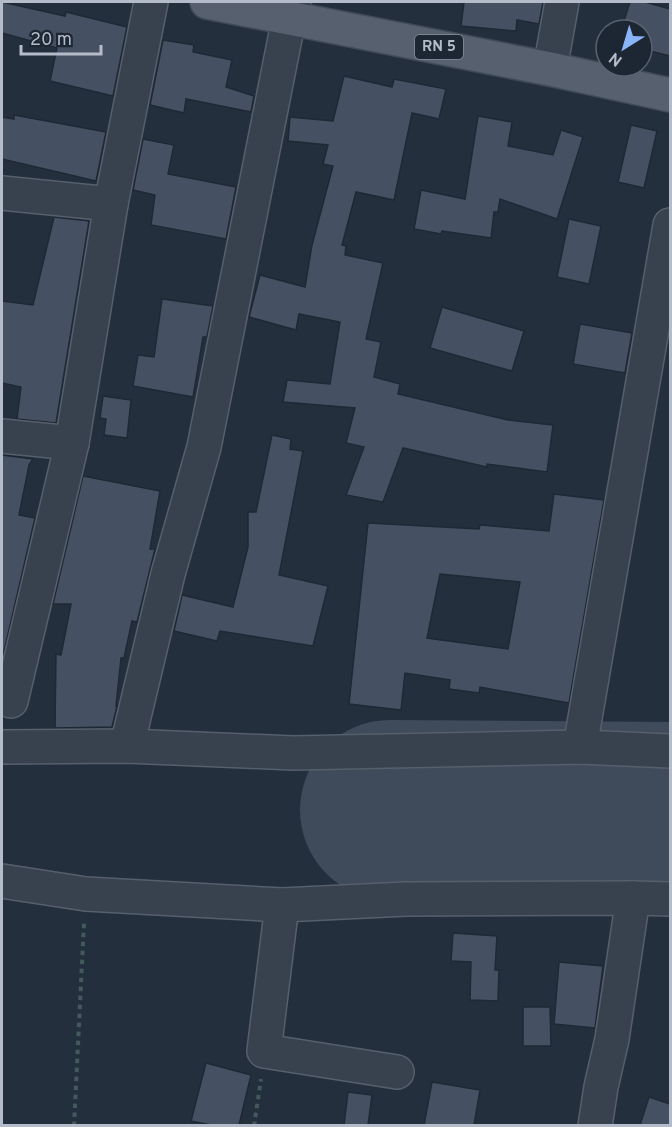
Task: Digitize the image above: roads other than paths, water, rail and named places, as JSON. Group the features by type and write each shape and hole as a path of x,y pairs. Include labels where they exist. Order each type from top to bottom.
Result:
{"main road":[{"name":"RN 5","path":"207,2 292,10 670,95"}],"street":[{"path":"11,701 72,443 111,204 151,2"},
{"path":"550,69 562,2"},
{"path":"127,746 168,574 204,447 292,10"},
{"path":"2,193 111,204"},
{"path":"580,747 670,225"},
{"path":"2,436 72,443"},
{"path":"2,747 127,746 293,753 580,747 670,751"},
{"path":"2,881 86,894 282,905 406,899 670,899"},
{"path":"595,1125 612,1039 633,898"},
{"path":"282,905 264,1051 398,1072"}]}
